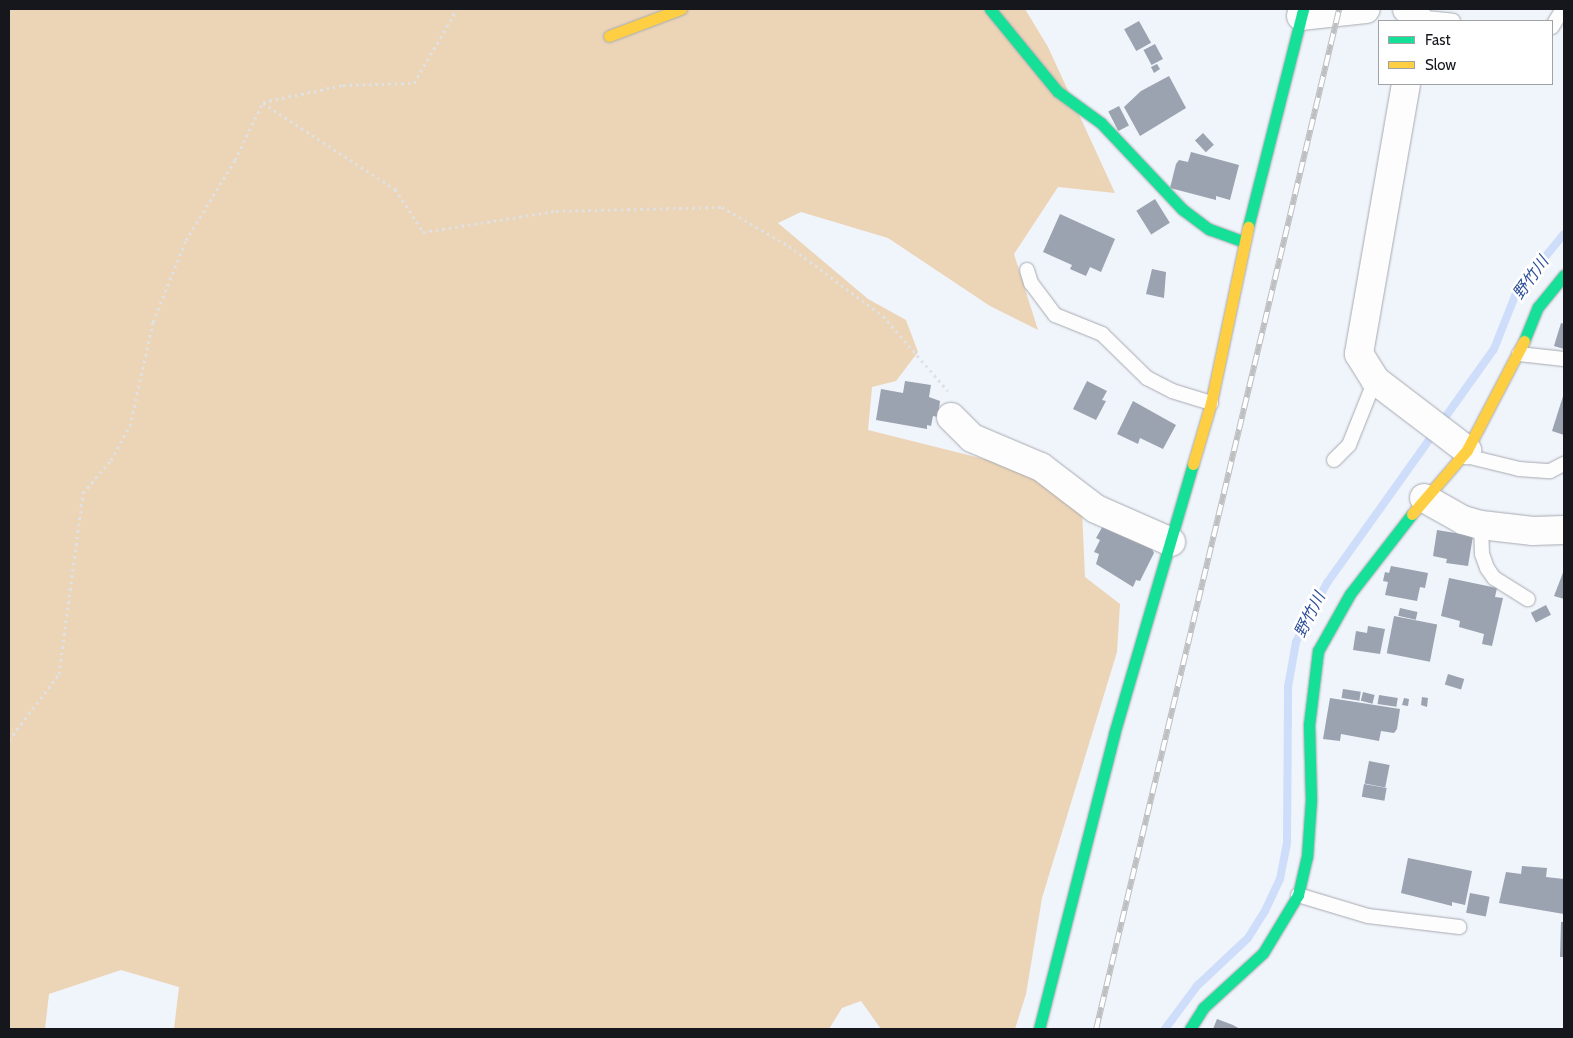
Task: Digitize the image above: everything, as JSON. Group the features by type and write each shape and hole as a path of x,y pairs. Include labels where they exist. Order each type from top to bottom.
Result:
{"street":[{"path":"610,36 681,9"},
{"path":"990,9 1057,90 1107,130 1176,203 1209,229 1244,242"},
{"path":"1039,1029 1114,734 1211,403 1244,242 1302,12 1366,9"},
{"path":"1406,85 1361,331 1359,354 1375,380 1464,452"},
{"path":"1190,1029 1203,1008 1263,953 1298,895 1307,857 1311,800 1309,725 1318,651 1350,594 1424,498 1464,452 1519,354 1538,307 1564,275"},
{"path":"951,417 972,438 1041,468 1096,509 1171,542"},
{"path":"1424,498 1463,520 1481,525 1533,531 1564,530"}],"lane":[{"path":"1553,25 1563,9"},
{"path":"1413,16 1445,20"},
{"path":"1027,270 1031,283 1055,315 1102,334 1147,378 1172,391 1211,403"},
{"path":"1519,354 1564,359"},
{"path":"1334,460 1349,445 1375,380"},
{"path":"1464,452 1519,469 1550,471 1564,464"},
{"path":"1481,525 1482,554 1487,568 1494,578 1528,598"},
{"path":"1298,895 1368,916 1459,927"}],"path":[{"path":"263,102 343,85 414,83 457,9"},
{"path":"263,102 395,189 423,232 556,211 722,207 789,246 883,316 951,395 951,417"},
{"path":"9,740 59,674 83,493 111,460 130,426 153,322 182,249 235,160 263,102"}],"shaded area":[{"path":"9,9 1025,9 1048,47 1115,193 1058,187 1014,254 1038,330 990,306 888,238 801,212 778,223 868,299 906,320 918,352 896,381 872,387 868,430 1032,471 1082,509 1085,577 1120,604 1117,652 1042,898 1026,994 1015,1029 881,1029 861,1001 842,1008 829,1029 174,1029 179,987 121,970 49,994 45,1029 9,1029"}],"building":[{"path":"1139,21 1151,43 1136,51 1124,29"},
{"path":"1155,44 1163,59 1152,65 1144,50"},
{"path":"1157,64 1160,69 1154,73 1151,67"},
{"path":"1169,76 1186,108 1140,136 1124,107 1141,91"},
{"path":"1119,106 1129,126 1118,131 1108,111"},
{"path":"1203,133 1214,145 1206,152 1195,141"},
{"path":"1191,152 1239,165 1230,200 1216,196 1216,200 1170,188 1176,164 1179,160 1188,162"},
{"path":"1155,199 1170,223 1151,234 1136,211"},
{"path":"1060,214 1115,239 1101,272 1090,267 1086,276 1070,269 1072,265 1043,252"},
{"path":"1152,269 1166,272 1164,298 1146,294"},
{"path":"1561,323 1564,324 1564,349 1554,346"},
{"path":"905,381 931,385 929,397 940,401 938,417 933,416 931,426 927,425 927,429 876,420 881,389 903,393"},
{"path":"1087,381 1107,391 1102,400 1106,401 1096,420 1073,409"},
{"path":"1564,393 1564,435 1552,431"},
{"path":"1133,401 1176,425 1163,449 1140,438 1138,444 1117,434"},
{"path":"1104,524 1152,549 1154,553 1140,581 1136,580 1133,587 1096,564 1099,554 1094,552 1100,540 1096,538"},
{"path":"1437,530 1473,536 1468,566 1446,563 1447,559 1433,556"},
{"path":"1391,566 1428,573 1425,588 1420,587 1417,601 1385,595 1388,582 1383,581 1385,572 1389,573"},
{"path":"1564,570 1564,599 1554,596"},
{"path":"1449,578 1497,588 1495,597 1503,598 1492,646 1482,644 1484,634 1459,627 1460,621 1441,616"},
{"path":"1546,605 1551,615 1536,623 1531,613"},
{"path":"1400,608 1418,612 1416,620 1398,616"},
{"path":"1394,616 1437,624 1430,662 1387,653"},
{"path":"1368,626 1385,629 1380,654 1353,650 1356,631 1367,633"},
{"path":"1448,674 1464,679 1461,689 1445,685"},
{"path":"1343,689 1361,692 1359,701 1342,698"},
{"path":"1363,692 1375,695 1372,704 1361,701"},
{"path":"1379,695 1398,698 1396,707 1378,704"},
{"path":"1422,697 1428,698 1427,707 1421,705"},
{"path":"1330,698 1400,709 1397,729 1394,733 1381,731 1379,741 1341,734 1340,741 1323,739"},
{"path":"1404,698 1409,699 1408,706 1402,705"},
{"path":"1369,761 1390,765 1385,788 1365,784"},
{"path":"1364,784 1387,788 1384,801 1362,797"},
{"path":"1408,858 1472,871 1465,905 1452,902 1452,906 1401,893"},
{"path":"1522,866 1547,868 1546,877 1564,879 1564,914 1499,903 1506,872 1521,874"},
{"path":"1470,893 1490,897 1486,916 1466,913"},
{"path":"1561,922 1564,922 1564,957 1560,957"},
{"path":"1217,1019 1233,1025 1240,1029 1213,1029"}],"waterway":[{"name":"野竹川","path":"1165,1029 1197,986 1248,938 1265,911 1280,879 1287,842 1288,687 1296,642 1327,583 1494,349 1517,291 1564,234"}],"railway":[{"path":"1096,1029 1339,9"}],"traffic: fast":[{"path":"990,9 1057,91 1101,123 1182,209 1209,229 1244,242"},
{"path":"1248,227 1303,9"},
{"path":"1524,341 1538,307 1564,275"},
{"path":"1039,1029 1114,734 1193,464"},
{"path":"1190,1029 1203,1008 1263,953 1298,895 1307,857 1311,800 1309,725 1318,651 1350,594 1412,514"}],"traffic: slow":[{"path":"609,36 681,9"},
{"path":"1193,464 1211,403 1248,227"},
{"path":"1412,514 1467,450 1524,341"}]}
